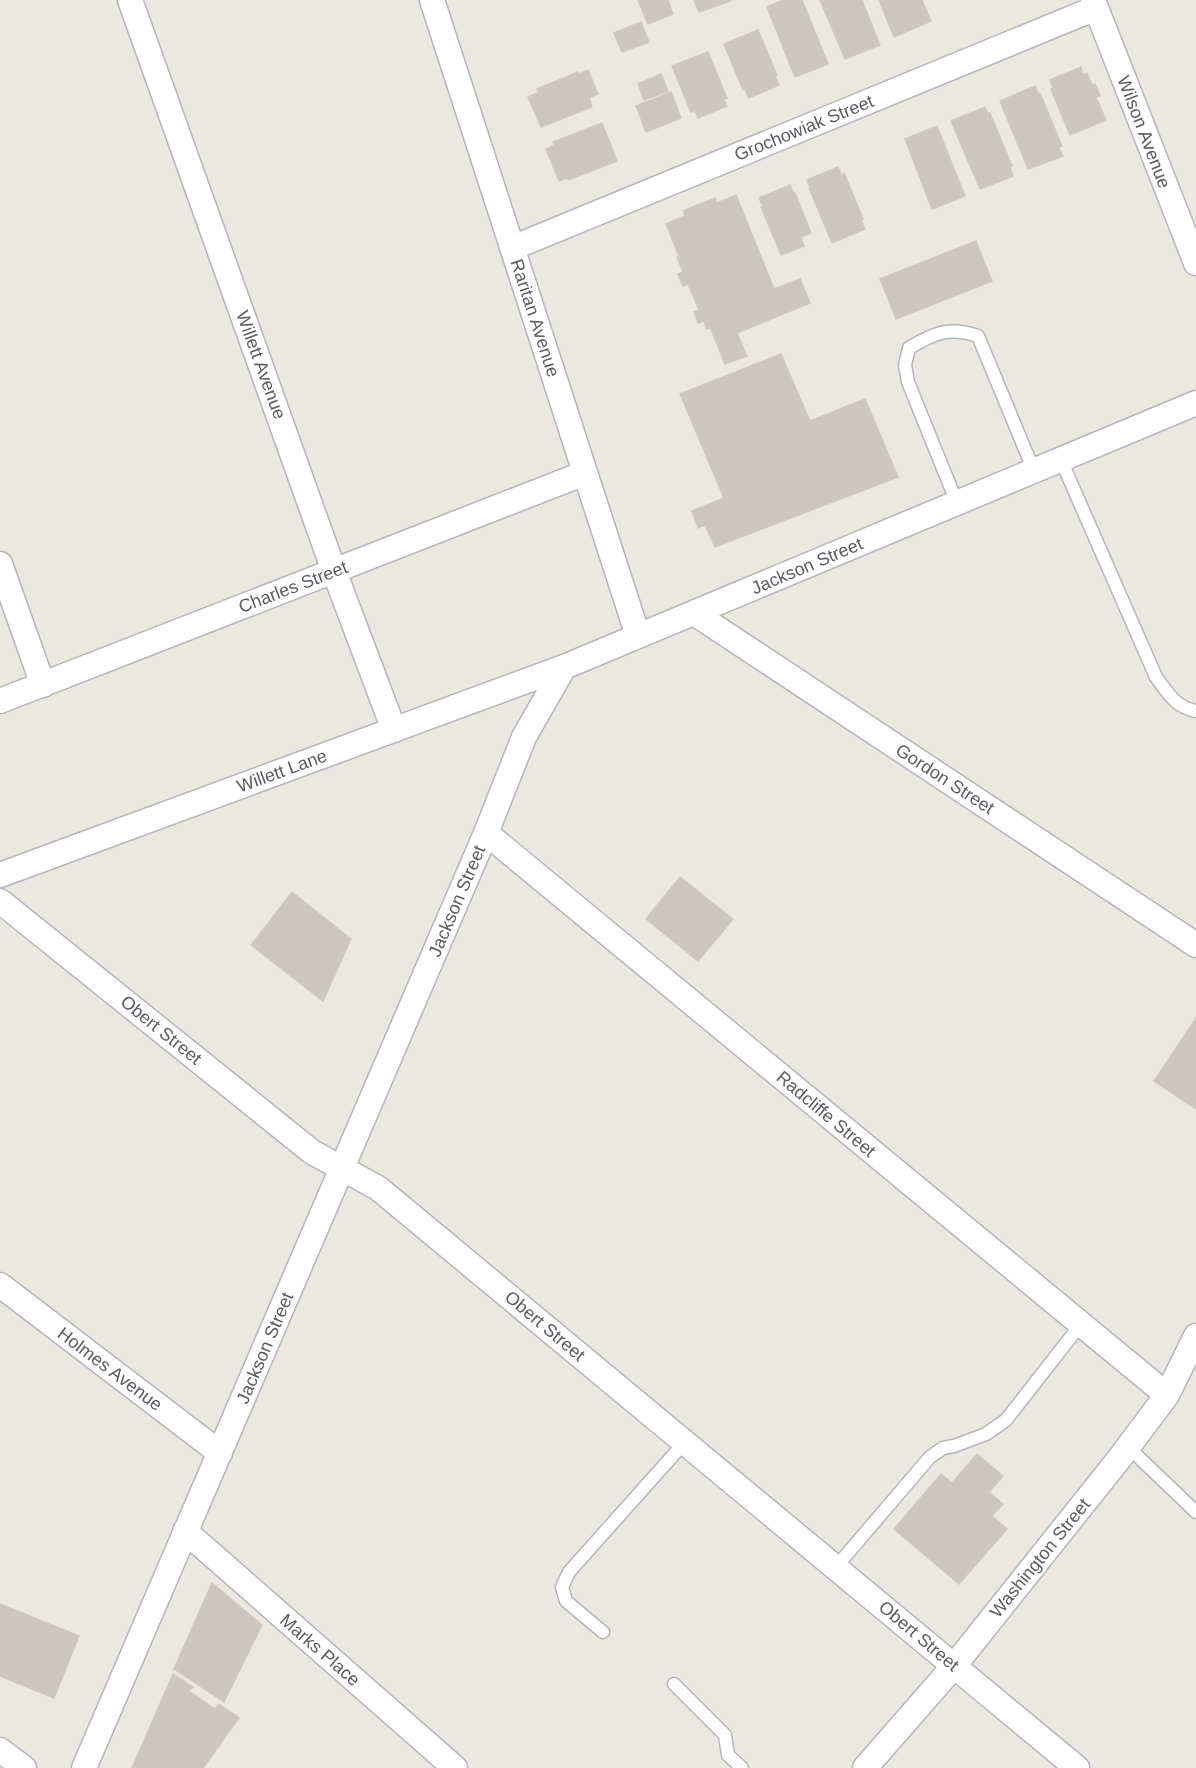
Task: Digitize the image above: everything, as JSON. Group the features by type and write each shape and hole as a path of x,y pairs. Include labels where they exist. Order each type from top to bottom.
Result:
{"street":[{"name":"Willett Avenue","path":"130,0 334,571 394,730"},
{"name":"Raritan Avenue","path":"432,0 638,636"},
{"name":"Grochowiak Street","path":"512,248 1094,4"},
{"name":"Wilson Avenue","path":"1094,4 1196,263"},
{"name":"Jackson Street","path":"84,1768 486,833 524,737 564,668 1196,403"},
{"name":"Charles Street","path":"0,701 585,473"},
{"path":"0,564 43,685"},
{"name":"Gordon Street","path":"694,613 1196,945"},
{"name":"Willett Lane","path":"0,875 564,668"},
{"name":"Radcliffe Street","path":"486,833 1167,1395"},
{"name":"Obert Street","path":"0,901 312,1152 378,1188 1077,1768"},
{"name":"Holmes Avenue","path":"0,1285 220,1453"},
{"name":"Washington Street","path":"865,1768 954,1666 1128,1447 1167,1395 1196,1336"},
{"name":"Marks Place","path":"185,1531 455,1768"},
{"path":"0,1750 24,1768"}],"lane":[{"path":"957,503 908,382 905,365 909,348 943,331 965,332 978,336 1034,471"},
{"path":"1061,460 1156,677 1174,702 1196,711"},
{"path":"836,1567 930,1457 943,1448 986,1434 1006,1420 1081,1324"},
{"path":"603,1632 566,1601 562,1587 569,1572 685,1443"},
{"path":"1128,1447 1196,1512"},
{"path":"674,1684 725,1735 728,1755 742,1768"}],"building":[{"path":"638,0 668,0 673,14 648,24"},
{"path":"694,0 730,0 731,1 699,12"},
{"path":"783,0 802,0 828,64 795,77 767,7"},
{"path":"820,0 862,0 880,45 845,59"},
{"path":"879,0 922,0 931,21 894,37"},
{"path":"641,22 649,42 622,52 614,33"},
{"path":"758,30 779,85 749,98 745,89 743,90 724,44"},
{"path":"708,52 727,98 724,99 727,106 698,118 695,111 691,112 672,66"},
{"path":"1081,67 1083,75 1087,73 1092,85 1095,84 1100,96 1096,97 1106,120 1070,135 1051,89 1053,88 1050,80"},
{"path":"588,70 598,94 589,98 592,107 541,127 528,97 538,93 537,89"},
{"path":"661,74 668,91 644,100 638,84"},
{"path":"1035,86 1062,146 1059,148 1063,156 1028,169 1000,101"},
{"path":"671,92 681,118 646,132 636,106"},
{"path":"985,107 988,114 990,113 1012,166 1010,167 1013,176 980,189 951,121"},
{"path":"602,123 617,161 568,180 567,178 559,181 546,149 554,145 553,142"},
{"path":"937,126 965,196 932,209 905,139"},
{"path":"838,167 841,175 844,173 865,229 832,243 807,180"},
{"path":"790,185 811,233 801,237 804,246 781,255 759,198"},
{"path":"736,195 774,289 800,279 810,303 737,333 747,356 725,364 710,327 707,329 704,321 698,323 694,312 699,310 688,284 683,286 678,274 683,272 666,224 685,216 683,211 715,198 717,203"},
{"path":"976,241 992,281 896,319 880,279"},
{"path":"781,354 810,421 865,399 898,477 715,547 705,525 698,528 692,511 724,498 680,394"},
{"path":"680,877 733,919 698,961 646,919"},
{"path":"292,892 351,939 323,1001 251,945"},
{"path":"1196,1018 1196,1109 1154,1081"},
{"path":"977,1454 1003,1476 989,1492 1003,1504 992,1516 1007,1529 959,1584 894,1529 941,1474 952,1483"},
{"path":"212,1583 262,1625 224,1702 174,1669"},
{"path":"0,1604 79,1636 54,1698 0,1676"},
{"path":"173,1674 193,1687 189,1691 215,1709 219,1704 239,1718 203,1768 132,1768"}]}
